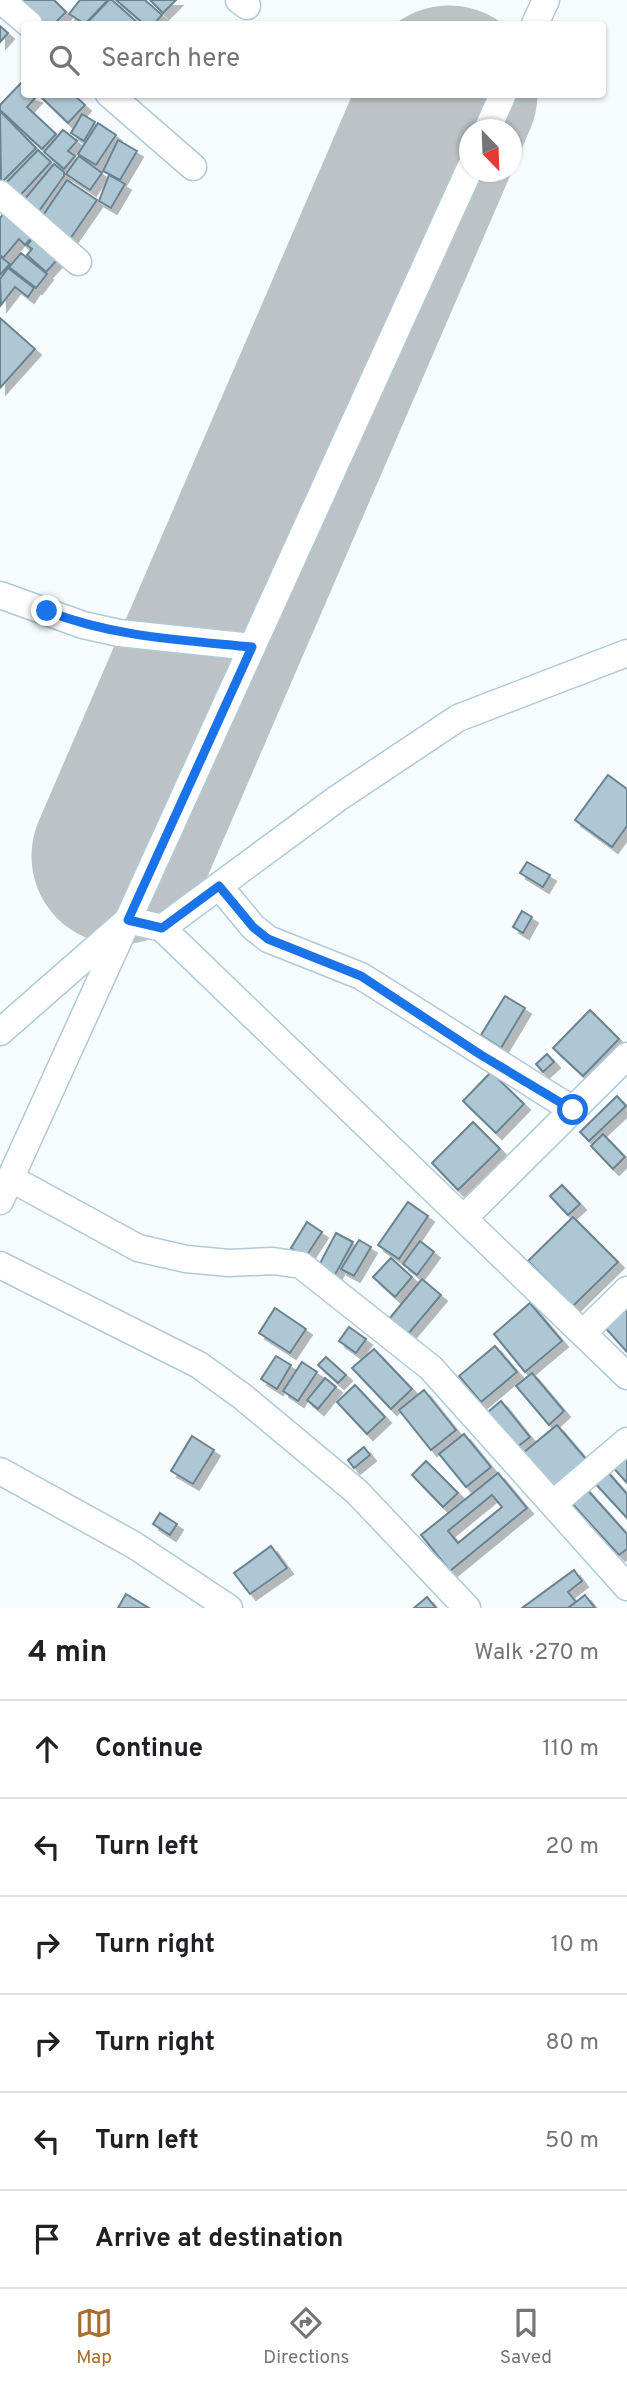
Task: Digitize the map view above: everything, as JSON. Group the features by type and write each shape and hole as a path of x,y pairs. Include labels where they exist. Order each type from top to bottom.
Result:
{"street":[{"path":"1,0 26,21"},
{"path":"536,21 546,0"},
{"path":"114,98 193,167"},
{"path":"492,119 501,98"},
{"path":"464,182 5,1189 138,1248 186,1259 229,1263 273,1261 300,1265 431,1368 627,1587"},
{"path":"0,194 78,261"},
{"path":"0,595 83,625 119,633 252,647"},
{"path":"162,928 338,798 458,718 627,653"},
{"path":"219,886 253,927 268,939 361,976 481,1055 573,1110"},
{"path":"128,920 162,928 465,1217 627,1376"},
{"path":"0,1032 128,920"},
{"path":"465,1217 627,1056"},
{"path":"0,1265 199,1365 243,1397 357,1492 467,1608"},
{"path":"583,1333 627,1290"},
{"path":"554,1503 627,1441"},
{"path":"0,1471 134,1545 229,1608"}],"building":[{"path":"24,0 54,0 66,12 57,21 39,21 21,4"},
{"path":"80,0 108,0 88,21 80,21 69,14"},
{"path":"112,0 136,21 89,21"},
{"path":"116,0 145,0 162,15 157,21 140,21"},
{"path":"150,0 176,0 163,13"},
{"path":"0,26 8,33 0,42"},
{"path":"21,83 21,98 35,98 27,107 56,134 42,149 0,110 0,105"},
{"path":"42,98 77,98 85,105 68,123"},
{"path":"0,113 36,148 1,183"},
{"path":"82,114 95,122 84,141 71,133"},
{"path":"98,123 116,135 96,165 78,154"},
{"path":"63,130 77,141 68,151 75,156 64,169 44,152"},
{"path":"118,140 137,151 120,180 103,171"},
{"path":"38,150 51,162 15,201 1,188"},
{"path":"79,156 102,173 90,190 66,174"},
{"path":"54,164 64,172 64,176 34,218 18,207"},
{"path":"109,175 125,184 111,208 99,201"},
{"path":"67,180 97,200 70,239 40,220"},
{"path":"4,213 32,237 25,245 19,239 3,258 0,255 0,218"},
{"path":"33,238 58,259 46,272 27,255 32,249 27,245"},
{"path":"21,253 47,274 36,288 9,267"},
{"path":"0,256 10,264 0,275"},
{"path":"8,268 34,288 28,297 15,287 1,305 0,279"},
{"path":"0,318 35,349 0,388"},
{"path":"608,775 627,789 627,826 612,847 575,820"},
{"path":"527,862 550,875 543,887 520,873"},
{"path":"522,911 532,917 523,933 513,927"},
{"path":"505,996 525,1008 501,1048 481,1035"},
{"path":"590,1010 619,1039 583,1076 553,1048"},
{"path":"547,1054 554,1062 543,1072 536,1064"},
{"path":"491,1072 524,1104 496,1133 463,1101"},
{"path":"617,1096 626,1106 589,1141 580,1132"},
{"path":"473,1122 500,1149 458,1190 432,1163"},
{"path":"603,1134 625,1157 613,1169 591,1146"},
{"path":"562,1185 580,1204 568,1215 550,1196"},
{"path":"408,1202 428,1216 399,1259 378,1245"},
{"path":"573,1217 618,1262 573,1306 528,1261"},
{"path":"307,1222 322,1232 305,1258 291,1248"},
{"path":"336,1233 353,1242 332,1280 316,1271"},
{"path":"359,1240 371,1247 354,1276 341,1269"},
{"path":"420,1241 434,1252 417,1275 403,1264"},
{"path":"391,1258 412,1277 395,1297 373,1277"},
{"path":"422,1279 441,1295 403,1340 385,1324"},
{"path":"627,1299 627,1352 601,1323"},
{"path":"530,1303 562,1341 525,1372 494,1334"},
{"path":"275,1308 306,1329 290,1353 259,1333"},
{"path":"349,1327 366,1339 356,1353 339,1341"},
{"path":"495,1346 517,1372 481,1402 459,1376"},
{"path":"374,1349 412,1389 391,1409 352,1368"},
{"path":"276,1356 291,1365 277,1389 261,1379"},
{"path":"326,1357 346,1375 338,1383 318,1365"},
{"path":"302,1362 317,1372 298,1401 283,1391"},
{"path":"532,1373 564,1411 549,1425 516,1386"},
{"path":"325,1378 336,1387 318,1409 307,1400"},
{"path":"355,1385 385,1417 367,1434 337,1402"},
{"path":"424,1390 456,1430 431,1450 399,1410"},
{"path":"501,1401 530,1437 516,1448 488,1412"},
{"path":"557,1425 591,1465 557,1494 523,1453"},
{"path":"464,1434 491,1467 466,1487 439,1454"},
{"path":"192,1436 214,1450 193,1484 171,1471"},
{"path":"364,1447 370,1455 354,1468 348,1460"},
{"path":"623,1454 627,1458 627,1483 611,1465"},
{"path":"426,1461 458,1493 443,1507 412,1475"},
{"path":"605,1469 627,1494 627,1518 592,1480"},
{"path":"498,1473 527,1508 450,1571 421,1535","holes":["492,1495 502,1507 458,1543 448,1531"]},
{"path":"583,1485 627,1534 627,1549 619,1555 568,1499"},
{"path":"160,1513 177,1524 170,1535 153,1524"},
{"path":"271,1546 287,1568 250,1594 234,1573"},
{"path":"574,1570 582,1581 568,1592 576,1602 568,1608 522,1608"},
{"path":"126,1594 149,1608 118,1608"},
{"path":"585,1595 595,1608 568,1608 576,1602"},
{"path":"427,1597 436,1608 414,1608"}],"runway":[{"path":"120,856 447,98"}],"route":[{"path":"47,611 83,625 119,633 252,647 128,920 162,928 219,886 253,927 268,939 361,976 481,1055 573,1110"}]}
